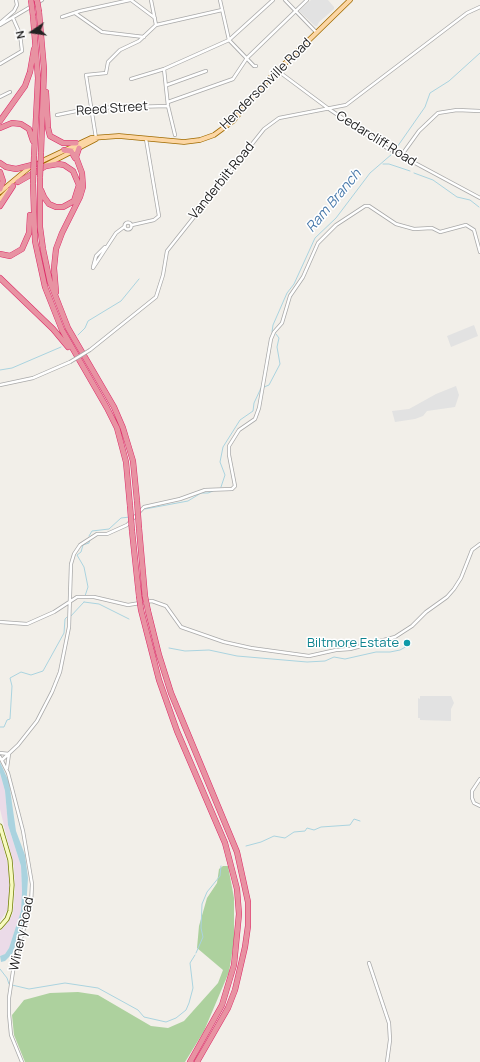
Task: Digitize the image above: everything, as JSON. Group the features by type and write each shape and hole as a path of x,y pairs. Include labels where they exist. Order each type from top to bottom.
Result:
{"highway":[{"path":"31,0 38,78 33,194 35,241 42,275 57,319 117,428 126,462 141,610 159,680 177,731 225,843 238,895 240,914 233,971 222,1005 190,1062"},
{"path":"37,0 44,69 48,132 50,136 58,142 78,145 76,154 83,179 82,192 62,233 54,260 54,277 59,307"},
{"path":"0,121 16,101 28,78 33,62 34,30"},
{"path":"44,69 39,215 43,249 50,282 59,307 74,338 121,422 133,461 145,596 159,655 171,694 237,852 248,902 246,940 236,990 228,1008 197,1062"},
{"path":"0,128 12,123 21,124 31,133 35,148"},
{"path":"64,150 71,151 79,166"},
{"path":"0,163 6,167 16,169 36,164"},
{"path":"18,182 46,166 58,164 64,165 73,171 78,180 79,191 71,204 63,207 56,207 49,204 44,197 40,179"},
{"path":"0,172 3,181 0,190"},
{"path":"0,206 13,186"},
{"path":"0,254 6,256 14,254 24,245 29,233 33,194"},
{"path":"0,278 53,329 77,356"}],"main road":[{"name":"Hendersonville Road","path":"0,190 36,164 91,138 119,136 184,142 200,140 214,135 232,122 258,91 350,0"},
{"name":"Hendersonville Road","path":"0,199 18,182 49,162 71,151 78,145"},
{"path":"0,826 10,860 12,885 10,911 7,919 0,927"}],"street":[{"path":"0,24 14,11 17,5 16,0"},
{"path":"0,24 13,18 42,0"},
{"path":"62,18 75,13 131,0 155,18"},
{"path":"151,0 156,25"},
{"path":"220,0 229,40 254,66 256,66"},
{"path":"131,79 164,69 229,40 273,0"},
{"path":"285,0 317,33"},
{"path":"168,102 233,80 247,58 307,0"},
{"name":"Vanderbilt Road","path":"0,385 33,378 70,362 90,350 156,297 163,275 167,251 259,135 279,118 346,105 467,13 480,7"},
{"path":"96,138 86,75 106,73 108,62 120,50 137,43 156,25 222,10"},
{"path":"75,13 102,32 144,37"},
{"path":"0,64 22,50 20,34 13,18"},
{"path":"164,69 167,85 168,106 175,135"},
{"path":"167,85 206,71"},
{"name":"Cedarcliff Road","path":"278,71 329,109 387,148 480,198"},
{"path":"0,97 10,92"},
{"name":"Reed Street","path":"57,114 91,108 168,106"},
{"path":"401,156 419,131 438,113 457,110 480,111"},
{"path":"124,227 129,229 132,225 156,220 159,216 146,139"},
{"path":"1,758 9,754 37,721 52,692 65,651 70,601 71,564 74,554 80,545 88,538 97,534 107,534 123,528 144,507 180,499 205,490 232,489 235,486 228,455 229,446 239,430 255,419 259,408 274,332 282,323 290,296 304,277 318,243 336,225 365,206 369,206 396,224 414,229 432,228 440,232 466,225 474,230 480,252"},
{"path":"107,246 96,256 93,268 119,230 128,222 132,225"},
{"path":"0,622 27,624 54,612 77,598 94,597 128,605 152,601 166,606 181,627 193,632 251,648 309,656 336,650 362,648 395,637 404,632 426,612 447,597 461,578 472,550 480,544"},
{"path":"61,608 65,608 69,612"},
{"path":"0,753 9,754"},
{"path":"6,768 9,754"},
{"name":"Winery Road","path":"1,758 6,768 23,831 32,884 31,905 15,958 9,1014 11,1035 22,1062"},
{"path":"480,779 472,791 474,803 480,806"},
{"path":"369,963 389,1023 390,1040 387,1062"}],"shaded area":[{"path":"311,0 328,0 334,7 334,9 319,22 317,26 315,26 299,11"},
{"path":"474,325 478,336 451,347 447,336"},
{"path":"456,386 459,395 455,407 427,411 423,416 415,419 395,422 392,411 409,409 436,394"},
{"path":"420,696 451,696 454,703 451,709 451,721 420,720 420,718 418,718 418,698 420,699"},
{"path":"0,773 5,791 8,825 21,866 22,891 21,911 9,948 5,954 0,956 0,931 13,913 15,888 14,867 0,809"},
{"path":"0,835 8,865 10,884 8,909 0,921"}],"green space":[{"path":"223,866 228,866 234,898 234,941 229,972 204,1031 185,1062 25,1062 14,1035 12,1015 24,1000 50,993 78,992 98,995 151,1026 168,1028 184,1021 218,983 223,970 197,948 199,926 207,898 217,883 219,869"}],"water":[{"path":"0,762 9,782 16,831 25,855 28,878 26,909 19,936 12,954 5,961 1,962 0,956 5,954 9,948 21,911 22,891 21,866 8,825 5,791 0,773"}],"waterway":[{"name":"Ram Branch","path":"395,150 425,107 430,93 449,81 480,53"},
{"name":"Ram Branch","path":"272,332 273,325 287,293 294,284 315,238 336,218 370,173 392,154"},
{"path":"383,164 389,164 410,171"},
{"path":"414,173 433,180 457,197 470,200 479,207"},
{"path":"78,335 85,328 88,321 121,301 139,279"},
{"name":"Ram Branch","path":"264,387 269,385 280,364 277,347 279,338 276,334"},
{"path":"0,370 12,368 61,347"},
{"name":"Ram Branch","path":"221,487 225,475 220,462 223,447 240,420 253,411 254,403 261,388"},
{"name":"Ram Branch","path":"145,509 188,501 201,493 213,491"},
{"name":"Ram Branch","path":"89,536 92,531 109,529 121,518 130,517"},
{"name":"Ram Branch","path":"85,596 88,587 84,567 77,555 81,552 83,545 89,543 90,539"},
{"path":"84,602 99,604 129,619"},
{"name":"Ram Branch","path":"70,617 84,602"},
{"name":"Ram Branch","path":"0,727 4,727 7,720 10,719 12,686 10,678 21,672 31,675 43,671 64,633 65,619 67,617"},
{"path":"169,648 185,651 209,650 237,656 307,662 325,661 334,657 345,659 376,652 390,652 400,650 411,644"},
{"path":"246,846 261,842 274,836 285,838 294,832 305,831 307,828 314,830 321,827 350,825 354,819 360,821"},
{"path":"196,953 203,937 201,928 202,904 207,892 220,876 221,866"},
{"path":"12,985 29,989 65,983 98,988 138,1010 144,1017 166,1022 176,1018 186,1010 193,988 190,963 195,955"},
{"path":"0,969 7,978 9,984"}],"place":[{"name":"Biltmore Estate","path":"407,643"}]}
